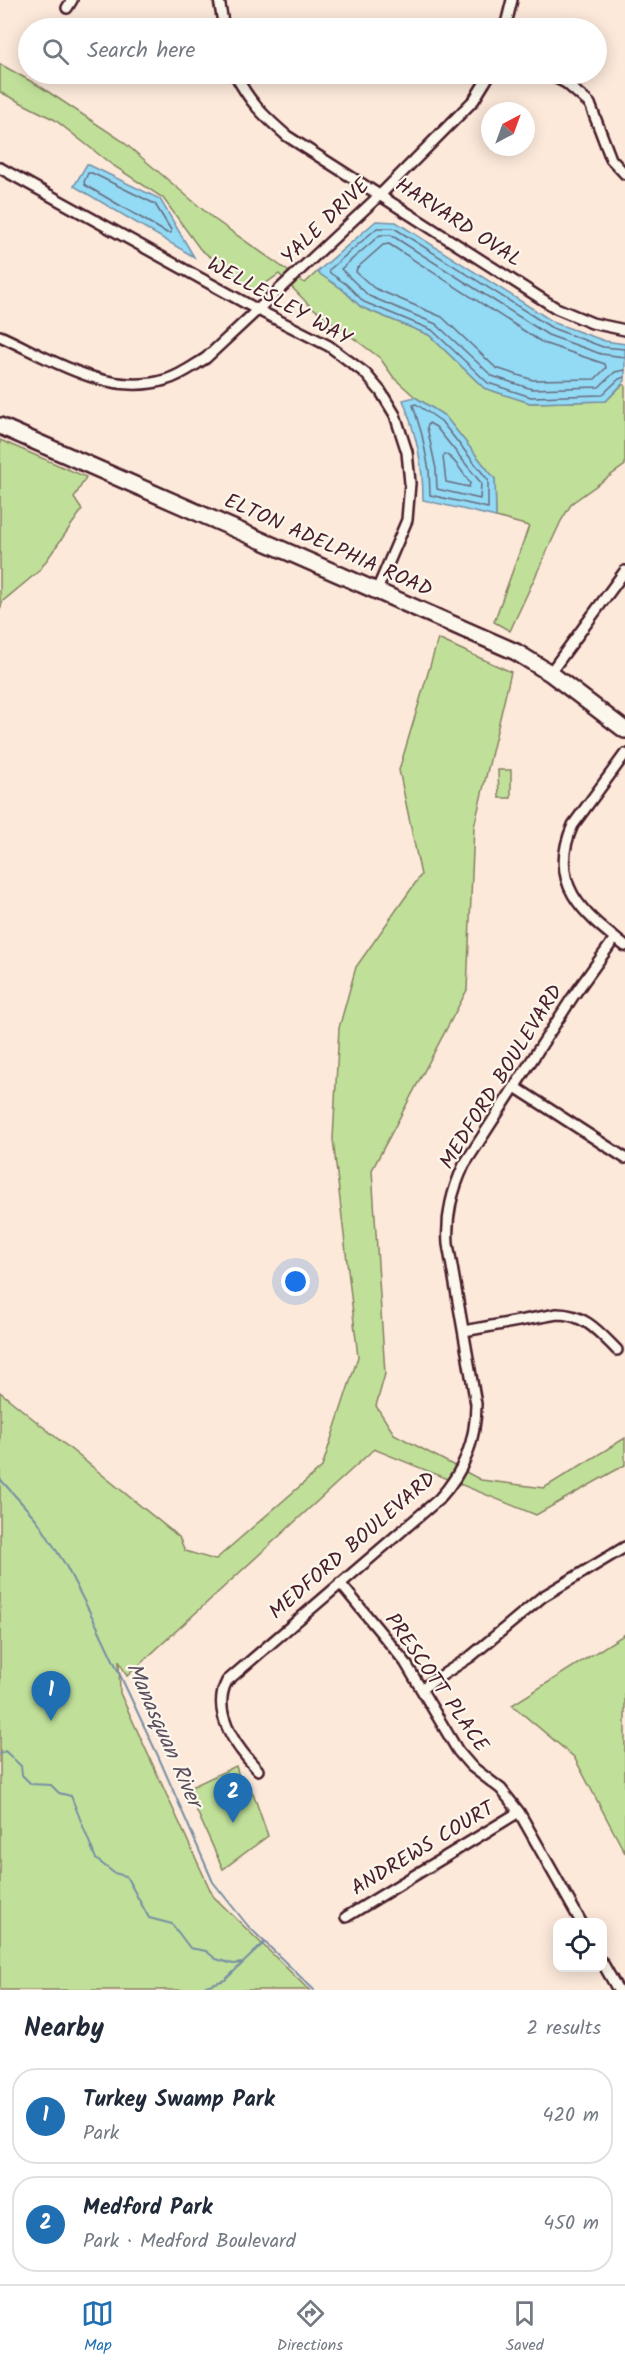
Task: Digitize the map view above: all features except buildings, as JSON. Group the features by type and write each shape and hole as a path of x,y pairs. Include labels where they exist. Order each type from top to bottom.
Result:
{"main road":[{"name":"ELTON ADELPHIA ROAD","path":"0,426 516,652 550,673 625,730"}],"street":[{"path":"219,0 222,18"},
{"path":"508,18 512,0"},
{"name":"HARVARD OVAL","path":"240,84 246,96 261,113 287,136 556,308 592,323 625,330"},
{"name":"YALE DRIVE","path":"0,336 93,378 134,385 168,379 187,371 206,358 381,194 474,100 483,84"},
{"path":"567,84 590,104 611,159 625,174"},
{"name":"WELLESLEY WAY","path":"0,168 258,310 329,346 365,373 381,392 395,415 407,452 410,483 407,520 377,590"},
{"path":"550,673 625,571"},
{"path":"625,754 573,825 565,856 566,876 578,905 591,920 625,946"},
{"name":"MEDFORD BOULEVARD","path":"258,1770 239,1750 229,1729 222,1712 222,1690 233,1674 439,1499 457,1476 472,1441 476,1417 474,1388 448,1244 450,1203 464,1165 572,998 615,938"},
{"path":"515,1087 625,1158"},
{"path":"464,1330 567,1314 586,1321 617,1350"},
{"path":"421,1689 470,1657 542,1597 625,1547"},
{"name":"PRESCOTT PLACE","path":"340,1583 399,1655 466,1761 501,1790 519,1812 578,1918"},
{"name":"ANDREWS COURT","path":"346,1917 519,1812"},
{"path":"607,1969 618,1990"}],"green space":[{"path":"0,64 18,74 18,84 36,84 121,140 214,219 305,283 317,272 342,289 361,307 429,335 484,388 530,403 606,401 622,385 625,385 625,465 572,503 561,521 510,631 494,622 529,526 496,517 495,479 445,416 415,397 394,378 380,358 309,305 279,274 255,291 200,249 163,198 111,164 55,120 0,92"},
{"path":"0,440 86,477 74,498 82,510 39,571 3,601 0,609"},
{"path":"438,639 511,672 474,827 467,990 372,1170 385,1374 376,1406 394,1434 481,1480 544,1488 625,1438 625,1465 536,1515 374,1449 127,1676 119,1661 120,1693 213,1896 309,1990 0,1990 0,1392 179,1537 185,1551 215,1560 322,1467 358,1357 333,1139 339,1028 356,967 421,875 399,770"},
{"path":"498,770 511,770 511,798 499,798"},
{"path":"625,1634 625,1853 574,1757 512,1705"},
{"path":"236,1766 241,1783 253,1793 268,1836 223,1869 187,1789"}],"water":[{"path":"87,164 160,199 194,257 74,186"},
{"path":"376,221 396,222 555,323 605,341 625,344 625,381 606,401 530,403 484,388 429,335 361,307 342,289 317,272"},
{"path":"415,397 445,416 495,479 496,517 423,500 418,449 403,400"}],"waterway":[{"name":"Manasquan River","path":"0,1479 37,1520 65,1564 159,1758 213,1882 248,1926 314,1990"},
{"path":"0,1754 5,1751 21,1766 22,1775 31,1784 51,1785 59,1793 71,1796 96,1859 114,1873 126,1876 149,1918 172,1924 190,1948 206,1951 216,1959 233,1964 243,1963"},
{"path":"203,1990 206,1986 225,1980 265,1942"}],"place":[{"name":"Turkey Swamp Park","path":"51,1721"},
{"name":"Medford Park","path":"233,1823"}]}
